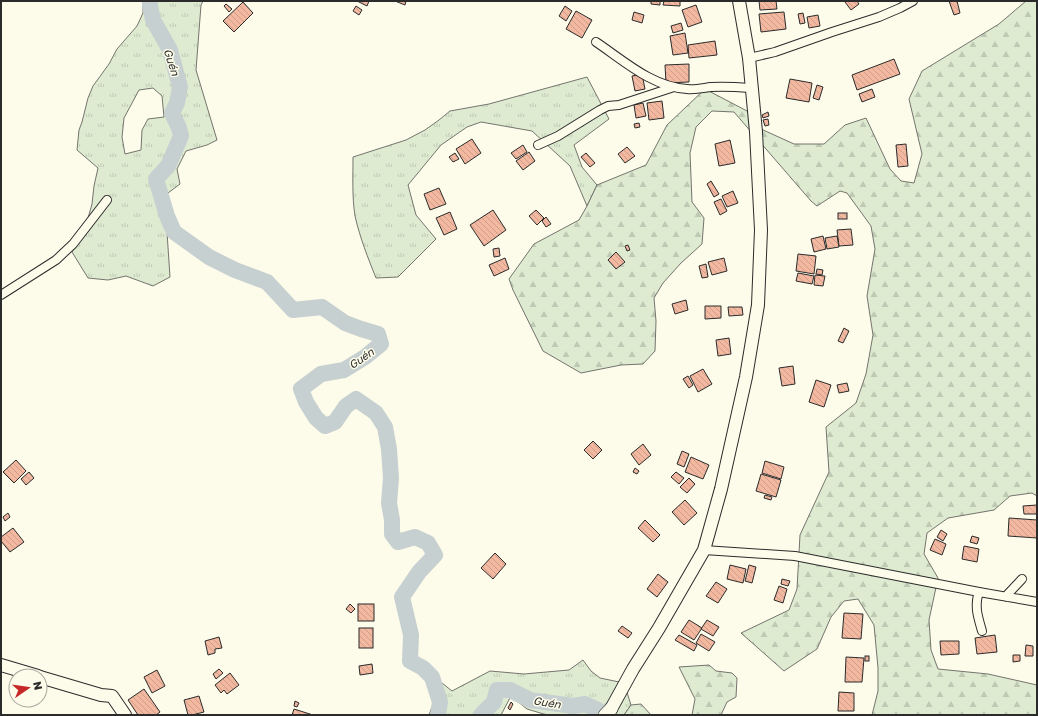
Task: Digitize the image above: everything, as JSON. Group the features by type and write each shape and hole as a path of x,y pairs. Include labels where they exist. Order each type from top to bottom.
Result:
{"main road":[{"path":"608,712 704,550 723,482 746,377 758,305 761,230 756,132 749,58 739,1"},
{"path":"1,665 11,668"},
{"path":"48,679 102,695 112,696 125,715"}],"street":[{"path":"749,58 775,52 838,30 880,18 913,1"},
{"path":"596,42 635,70 649,78 670,86 695,90 710,87 751,88"},
{"path":"538,145 558,136 608,106 619,105 675,87"},
{"path":"1,296 56,260 73,244 107,200"},
{"path":"704,550 795,556 1037,602"},
{"path":"1008,597 1008,594 1022,579"},
{"path":"979,592 976,600 977,612 982,631"}],"green space":[{"path":"143,1 203,1 201,5 196,70 217,140 207,145 186,151 177,169 180,184 156,202 167,232 170,277 153,286 126,276 108,280 88,278 72,252 86,225 92,204 98,168 77,150 79,130 88,98 93,86 109,64 117,49 137,26 143,13","holes":["153,88 162,96 164,117 148,119 142,130 141,150 125,154 122,137 124,118 139,90"]},
{"path":"1026,1 1037,1 1037,496 1032,493 1010,496 994,510 948,518 927,533 924,554 938,578 929,620 931,650 938,669 988,674 1037,685 1037,715 872,715 878,691 878,668 874,625 858,599 844,601 831,617 817,649 784,671 741,633 789,610 797,589 800,535 829,472 826,427 856,403 866,374 873,335 867,296 875,249 871,226 847,193 840,191 817,206 734,112 712,111 696,127 690,153 692,202 704,218 702,244 681,263 663,283 654,298 656,321 655,351 643,364 621,365 581,373 543,351 509,279 534,244 579,220 597,185 646,165 667,125 705,89 747,111 761,129 794,144 824,144 845,125 866,118 890,169 901,181 914,183 922,154 909,99 922,71 999,24"},
{"path":"587,77 609,119 574,145 582,167 597,185 587,206 570,166 532,131 481,122 467,127 441,145 408,185 416,215 436,239 398,277 376,278 355,216 353,194 353,157 406,140 425,130 450,111 489,104"},
{"path":"583,660 591,671 600,678 624,683 631,705 624,715 547,715 527,709 511,696 501,715 429,715 433,704 437,679 452,691 490,671 524,674 569,670"},
{"path":"709,665 716,671 732,673 737,678 736,697 727,702 721,715 692,715 695,699 679,667"},
{"path":"641,704 651,715 624,715 631,705"}],"building":[{"path":"357,1 369,1 367,6"},
{"path":"395,1 406,1 405,5"},
{"path":"651,1 660,1 660,5 651,4"},
{"path":"664,1 680,1 680,6 663,5"},
{"path":"759,1 776,1 777,9 760,10"},
{"path":"857,1 859,4 851,10 845,2"},
{"path":"949,1 957,1 960,13 954,15"},
{"path":"243,2 253,13 234,32 223,21"},
{"path":"226,4 232,9 229,12 224,6"},
{"path":"696,5 702,22 688,27 682,10"},
{"path":"356,6 362,10 359,15 353,11"},
{"path":"565,6 572,11 566,21 559,16"},
{"path":"576,11 592,20 582,38 566,29"},
{"path":"634,12 644,15 642,23 632,20"},
{"path":"784,12 786,29 761,32 759,14"},
{"path":"803,13 805,23 800,24 798,14"},
{"path":"818,15 820,26 809,28 807,17"},
{"path":"681,23 683,30 673,33 671,26"},
{"path":"685,33 688,53 673,55 670,36"},
{"path":"715,41 717,55 689,58 688,45"},
{"path":"894,59 900,74 857,90 852,75"},
{"path":"689,64 689,82 666,83 665,65"},
{"path":"642,74 645,89 635,91 632,76"},
{"path":"790,79 812,83 809,102 786,98"},
{"path":"817,85 823,87 819,100 813,98"},
{"path":"872,89 875,97 862,102 859,94"},
{"path":"662,101 664,118 649,120 647,103"},
{"path":"643,103 646,116 636,118 634,105"},
{"path":"768,112 769,116 763,118 762,115"},
{"path":"768,119 769,125 765,126 763,120"},
{"path":"639,123 640,127 635,128 634,124"},
{"path":"472,139 481,153 465,164 456,149"},
{"path":"730,140 735,163 719,166 715,144"},
{"path":"906,144 908,166 898,167 896,145"},
{"path":"523,145 527,152 516,159 511,153"},
{"path":"627,147 635,156 625,163 618,154"},
{"path":"529,152 535,161 523,170 516,161"},
{"path":"455,153 459,159 453,162 449,157"},
{"path":"586,153 595,163 590,167 581,157"},
{"path":"711,181 719,194 714,197 707,184"},
{"path":"439,188 446,204 430,210 424,194"},
{"path":"733,191 738,203 727,207 722,196"},
{"path":"721,199 727,211 720,215 714,202"},
{"path":"493,210 506,230 484,246 470,225"},
{"path":"536,210 544,218 537,225 529,216"},
{"path":"450,212 457,229 444,235 436,218"},
{"path":"838,213 847,213 847,219 838,219"},
{"path":"546,217 551,224 546,227 542,221"},
{"path":"851,229 853,245 839,246 837,230"},
{"path":"823,236 826,249 814,252 811,239"},
{"path":"837,236 839,247 827,249 825,238"},
{"path":"628,245 630,250 627,251 625,246"},
{"path":"499,248 500,256 494,257 493,249"},
{"path":"616,252 625,262 616,269 608,260"},
{"path":"798,254 816,256 814,274 796,271"},
{"path":"505,258 509,269 494,276 489,265"},
{"path":"724,258 727,271 712,275 708,262"},
{"path":"706,264 708,277 702,278 699,266"},
{"path":"817,269 823,270 822,275 816,274"},
{"path":"798,273 814,276 812,284 796,281"},
{"path":"815,275 825,276 823,286 814,285"},
{"path":"686,300 688,310 675,314 672,304"},
{"path":"705,306 721,306 721,318 705,319"},
{"path":"728,307 742,307 743,315 729,316"},
{"path":"844,328 849,331 843,343 838,341"},
{"path":"729,338 731,354 718,356 716,340"},
{"path":"793,366 795,384 782,386 779,368"},
{"path":"703,369 712,384 698,392 690,376"},
{"path":"688,376 693,385 689,388 683,379"},
{"path":"816,380 831,385 824,407 809,402"},
{"path":"847,383 849,391 839,393 837,385"},
{"path":"593,441 602,450 593,459 584,450"},
{"path":"643,444 651,455 639,465 631,454"},
{"path":"682,451 689,454 684,467 677,464"},
{"path":"691,457 709,465 703,479 685,472"},
{"path":"16,460 26,471 14,483 3,472"},
{"path":"765,461 784,467 781,479 762,473"},
{"path":"635,468 639,471 637,474 633,472"},
{"path":"29,472 34,478 26,485 21,479"},
{"path":"676,472 684,478 679,484 671,477"},
{"path":"761,474 781,480 776,497 756,491"},
{"path":"689,478 695,484 687,493 680,487"},
{"path":"765,495 772,497 771,500 764,498"},
{"path":"685,500 697,513 684,525 672,512"},
{"path":"1037,505 1037,514 1024,514 1023,506"},
{"path":"8,513 10,517 5,521 3,517"},
{"path":"1009,518 1037,520 1037,538 1008,536"},
{"path":"645,520 660,535 653,542 638,528"},
{"path":"13,528 24,542 10,552 1,541 1,537"},
{"path":"941,530 947,534 943,541 937,537"},
{"path":"972,536 979,538 977,544 970,542"},
{"path":"935,539 946,544 942,555 930,550"},
{"path":"964,546 979,549 977,562 962,559"},
{"path":"495,553 506,564 493,579 481,568"},
{"path":"730,565 746,569 743,583 727,579"},
{"path":"749,565 756,567 752,583 745,581"},
{"path":"658,574 668,582 657,597 647,589"},
{"path":"782,579 790,581 788,586 781,584"},
{"path":"716,582 727,589 718,603 706,596"},
{"path":"779,586 787,589 783,603 774,600"},
{"path":"350,604 355,609 351,613 346,609"},
{"path":"358,604 374,604 374,621 358,621"},
{"path":"844,613 863,614 861,639 842,638"},
{"path":"689,620 702,628 694,640 681,632"},
{"path":"707,620 719,627 713,636 701,629"},
{"path":"622,626 632,633 628,638 618,631"},
{"path":"359,628 373,628 373,648 359,648"},
{"path":"701,634 715,642 709,651 696,643"},
{"path":"679,635 697,645 694,651 675,640"},
{"path":"995,635 997,652 977,654 975,638"},
{"path":"219,637 222,648 215,649 215,653 208,655 205,641"},
{"path":"940,641 959,641 959,654 941,655"},
{"path":"1026,645 1033,646 1033,656 1025,656"},
{"path":"1013,655 1020,655 1020,661 1013,662"},
{"path":"865,656 869,656 869,661 865,661"},
{"path":"846,657 864,658 862,682 845,682"},
{"path":"372,664 373,673 360,675 359,666"},
{"path":"219,669 223,673 216,679 213,674"},
{"path":"157,670 165,686 152,693 144,677"},
{"path":"230,673 239,685 227,694 224,690 221,693 215,685"},
{"path":"144,689 160,712 156,715 138,715 128,700"},
{"path":"839,692 854,693 854,711 838,711"},
{"path":"199,696 204,712 188,715 184,700"},
{"path":"295,701 299,703 297,707 294,706"},
{"path":"511,702 513,704 510,710 508,708"},
{"path":"294,709 313,715 292,715"}],"waterway":[{"name":"Guén","path":"150,1 153,20 170,50 180,87 177,103 172,113 181,136 168,166 156,179 167,216 174,232 209,257 235,270 267,282 293,310 322,307 345,323 378,334 381,344 365,357 344,370 321,374 301,389 306,402 316,418 325,426 335,422 346,406 356,399 376,413 385,427 389,449 391,478 389,503 392,520 392,534 398,542 415,537 428,543 435,555 419,572 402,597 411,635 410,661 423,668 432,677 440,702 438,715"},
{"name":"Guén","path":"481,715 494,702 497,690 510,690 530,700 573,706 585,704 598,710 603,715"}]}
